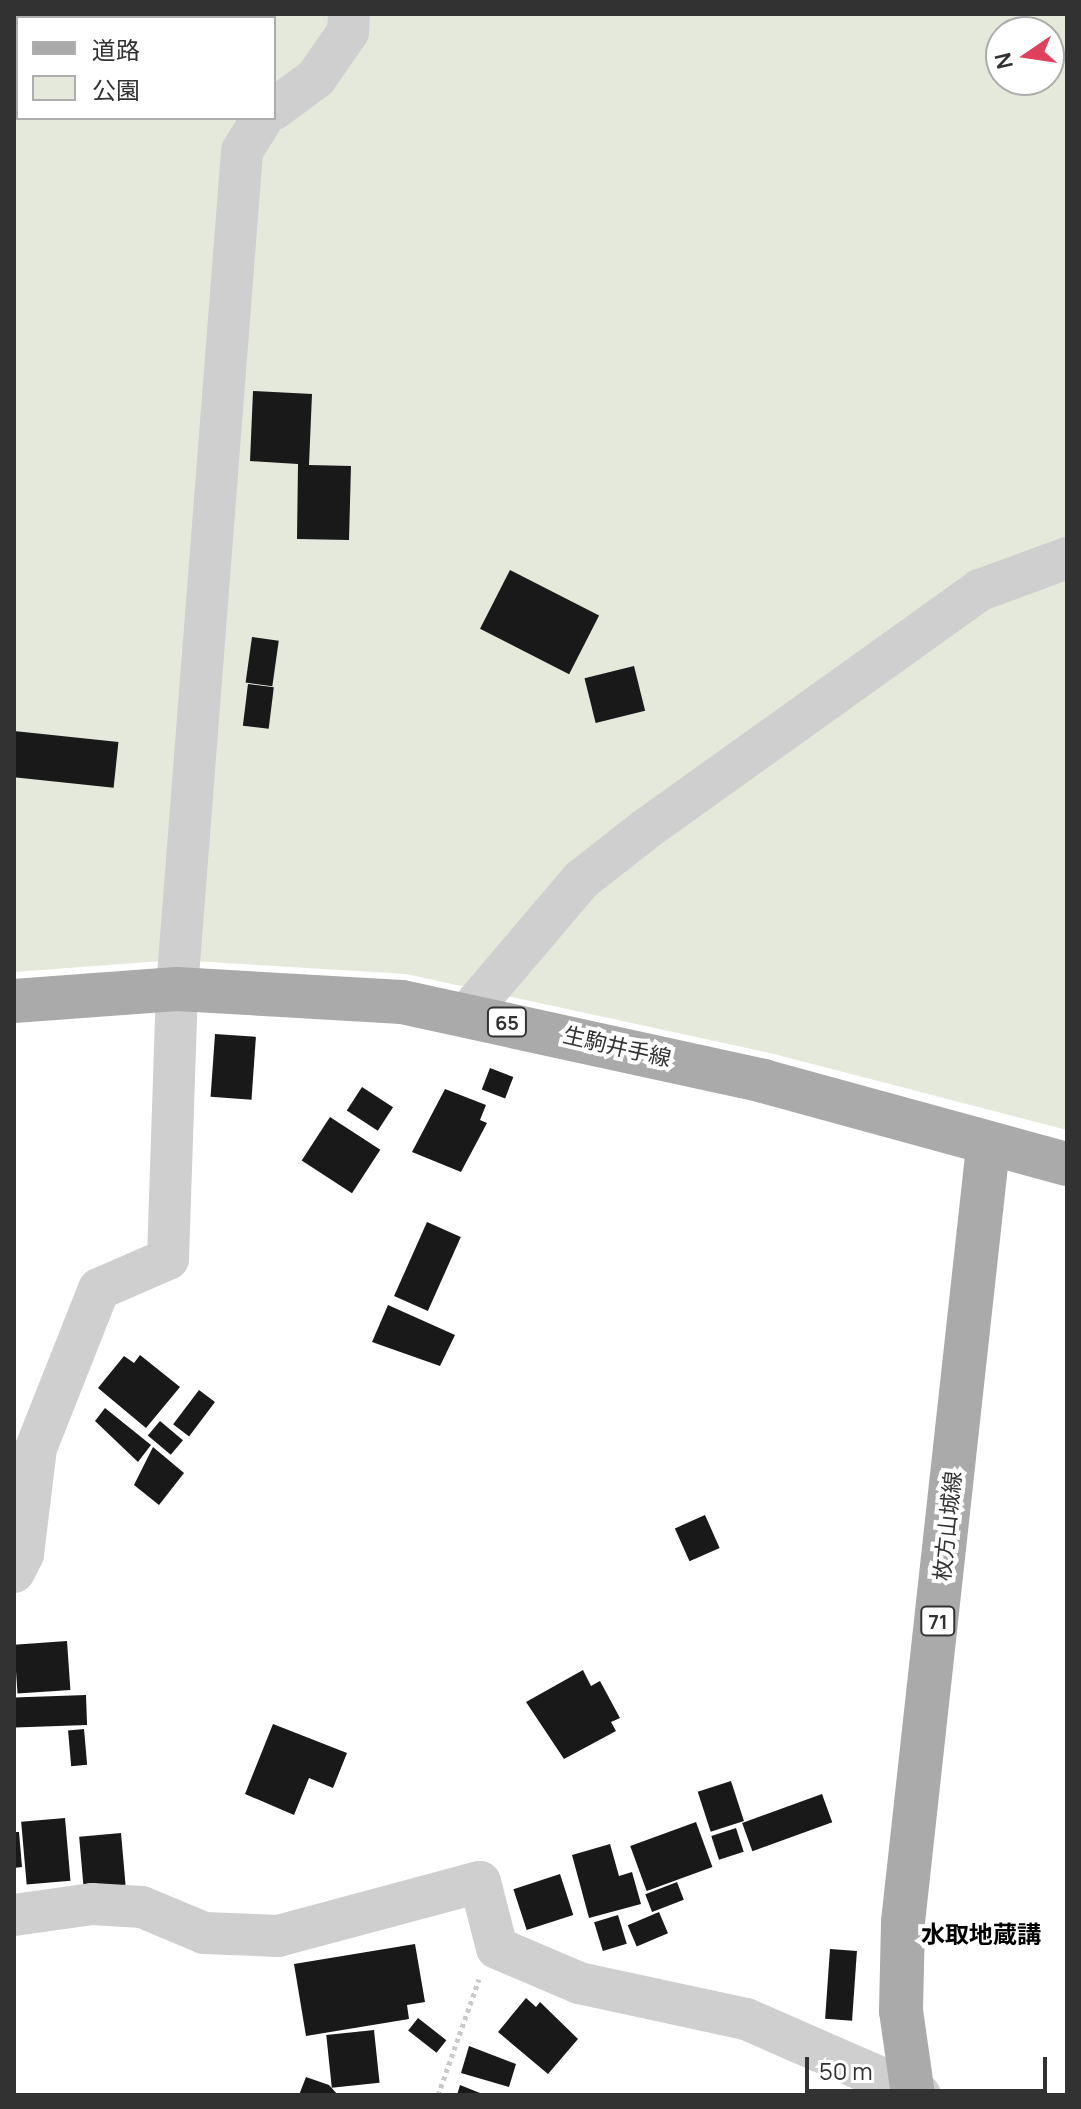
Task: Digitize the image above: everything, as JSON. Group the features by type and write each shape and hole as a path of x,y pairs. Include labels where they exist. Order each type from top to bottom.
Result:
{"main road":[{"name":"生駒井手線","path":"14,1001 177,989 336,994 468,1013 763,1081 988,1147 1067,1164"},
{"name":"枚方山城線","path":"915,2094 901,2011 903,1922 988,1147"}],"street":[{"path":"276,108 316,78 348,32 349,14"},
{"path":"14,1572 23,1554 36,1448 99,1289 168,1259 177,989 242,151 262,120"},
{"path":"468,1013 581,880 646,829 980,590 1067,558"},
{"path":"14,1915 92,1904 142,1907 204,1933 278,1936 480,1882 497,1948 579,1983 746,2019 915,2094"}],"path":[{"path":"438,2095 497,1948"}],"green space":[{"path":"14,14 1067,14 1067,1130 770,1053 406,974 176,960 14,972"}],"building":[{"path":"253,391 312,394 309,465 351,466 349,540 297,539 298,464 250,461"},
{"path":"510,570 599,615 569,674 480,629"},
{"path":"252,637 279,641 272,686 246,683"},
{"path":"634,666 645,711 596,723 585,678"},
{"path":"248,684 274,687 269,729 243,726"},
{"path":"14,731 118,742 114,788 14,777"},
{"path":"215,1034 256,1037 252,1100 211,1097"},
{"path":"490,1068 513,1077 505,1098 482,1089"},
{"path":"362,1087 393,1107 378,1131 347,1110"},
{"path":"445,1089 486,1105 480,1120 487,1123 461,1172 412,1152"},
{"path":"330,1117 380,1150 352,1193 302,1161"},
{"path":"427,1222 461,1237 428,1311 394,1296"},
{"path":"388,1305 455,1335 440,1366 372,1342"},
{"path":"140,1355 180,1387 146,1428 98,1388 124,1356 134,1363"},
{"path":"199,1390 215,1402 189,1436 173,1424"},
{"path":"105,1408 151,1445 138,1462 95,1421"},
{"path":"160,1421 183,1440 171,1455 148,1436"},
{"path":"153,1447 184,1473 159,1505 134,1485"},
{"path":"705,1515 720,1548 689,1561 675,1528"},
{"path":"67,1641 70,1690 18,1694 14,1645"},
{"path":"583,1670 591,1686 600,1681 620,1718 611,1722 616,1731 564,1759 526,1702"},
{"path":"86,1695 87,1725 15,1727 14,1698"},
{"path":"273,1724 347,1753 333,1788 309,1778 294,1815 245,1794"},
{"path":"84,1729 87,1765 71,1766 68,1730"},
{"path":"731,1781 744,1821 711,1832 698,1792"},
{"path":"822,1794 832,1822 752,1851 742,1823"},
{"path":"65,1818 70,1881 27,1885 21,1822"},
{"path":"696,1822 712,1867 647,1891 630,1846"},
{"path":"736,1828 744,1852 719,1860 711,1836"},
{"path":"14,1832 19,1832 22,1867 14,1868"},
{"path":"121,1833 126,1885 84,1888 79,1837"},
{"path":"610,1844 619,1876 632,1872 641,1904 589,1918 572,1855"},
{"path":"560,1874 573,1915 527,1930 513,1889"},
{"path":"677,1882 684,1900 652,1912 645,1894"},
{"path":"659,1912 668,1933 637,1946 628,1925"},
{"path":"618,1915 627,1944 603,1951 594,1922"},
{"path":"415,1944 425,2002 407,2005 409,2019 306,2036 294,1964"},
{"path":"830,1949 857,1951 852,2021 825,2019"},
{"path":"526,1998 536,2007 540,2002 578,2039 548,2074 498,2032"},
{"path":"418,2018 446,2040 437,2053 408,2031"},
{"path":"374,2030 380,2083 332,2088 326,2035"},
{"path":"469,2046 516,2064 509,2087 461,2073"},
{"path":"306,2077 329,2085 338,2095 299,2095"},
{"path":"460,2085 485,2095 457,2095"}],"district":[{"name":"水取地蔵講","path":"981,1934"}]}
